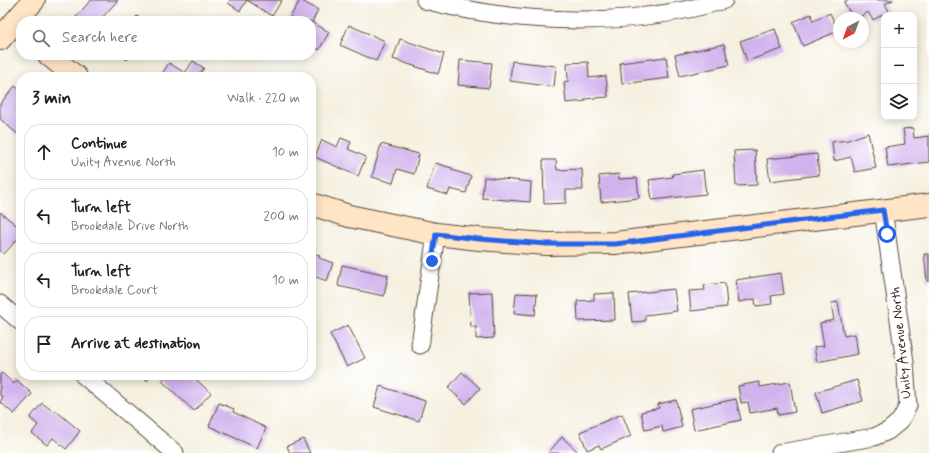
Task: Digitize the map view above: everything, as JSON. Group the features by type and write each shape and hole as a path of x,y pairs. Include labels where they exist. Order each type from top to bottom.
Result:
{"street":[{"path":"19,16 34,0"},
{"path":"427,0 486,13 542,19 595,19 650,15 724,0"},
{"path":"9,26 16,19"},
{"path":"55,60 70,72"},
{"path":"316,206 349,216 436,234 547,244 615,244 929,205"},
{"name":"Unity Avenue North","path":"780,453 874,437 888,431 900,421 908,406 905,362 883,210"},
{"path":"420,345 436,234"},
{"path":"0,304 16,318"},
{"path":"89,380 175,453"}],"building":[{"path":"91,0 118,0 104,16 77,16"},
{"path":"230,0 247,0 240,11 228,3"},
{"path":"247,0 282,0 272,16"},
{"path":"300,0 318,10 315,16 291,16"},
{"path":"848,0 893,0 885,4 889,11 881,12 881,16 873,20 869,12 850,12 844,2"},
{"path":"830,13 833,20 833,33 803,46 793,22 811,14 813,21"},
{"path":"316,24 329,32 319,50 316,48"},
{"path":"349,25 385,41 376,61 340,45"},
{"path":"775,29 782,49 747,61 740,41"},
{"path":"400,39 444,54 438,74 393,59"},
{"path":"724,44 729,65 680,76 675,55"},
{"path":"666,57 669,78 622,84 620,63"},
{"path":"460,60 492,63 489,88 458,85"},
{"path":"193,61 204,68 201,72 186,72"},
{"path":"512,61 556,66 554,87 510,81"},
{"path":"588,62 589,78 606,76 608,97 585,99 586,101 566,103 564,82 568,81 567,63"},
{"path":"169,63 183,72 163,72"},
{"path":"15,86 16,87 16,133 0,119 0,104"},
{"path":"913,128 914,138 929,136 929,162 888,167 885,147 905,144 903,129"},
{"path":"868,133 876,168 855,172 851,157 834,161 832,142 848,140"},
{"path":"341,138 351,142 348,149 366,157 358,176 316,157 322,140 337,147"},
{"path":"381,144 419,154 414,174 397,169 393,183 372,177"},
{"path":"755,150 757,185 736,186 734,151"},
{"path":"817,154 819,175 770,181 767,159"},
{"path":"543,160 556,160 557,170 582,169 583,190 566,190 566,203 544,204"},
{"path":"435,163 471,176 466,193 450,189 448,195 427,189"},
{"path":"703,170 706,194 652,200 649,180 673,177 672,174"},
{"path":"619,174 619,179 637,178 639,198 601,202 599,176"},
{"path":"484,177 531,182 530,202 482,198"},
{"path":"0,212 16,225 16,241 4,254 0,251"},
{"path":"316,254 320,256 319,258 333,263 327,281 316,277"},
{"path":"924,254 929,254 929,281 927,281"},
{"path":"342,265 388,275 384,296 338,286"},
{"path":"781,273 784,294 771,296 772,304 756,306 755,299 739,302 736,280"},
{"path":"725,283 727,307 691,311 689,291 705,290 704,285"},
{"path":"674,289 677,311 645,315 645,321 632,322 629,294"},
{"path":"492,292 494,338 476,339 476,327 471,327 469,293"},
{"path":"516,293 537,294 535,315 514,313"},
{"path":"614,293 615,320 578,321 577,301 594,300 594,294"},
{"path":"838,302 844,336 855,334 858,354 817,362 814,347 824,346 820,323 834,320 831,303"},
{"path":"348,325 365,358 347,367 330,334"},
{"path":"462,372 480,388 466,404 448,388"},
{"path":"2,373 14,384 17,380 32,394 14,414 0,402 3,397 0,395 0,375"},
{"path":"197,380 211,393 194,411 162,381"},
{"path":"857,380 863,401 822,413 816,392"},
{"path":"759,382 760,387 790,382 795,412 778,415 777,408 750,413 748,402 741,403 738,386"},
{"path":"380,386 425,401 419,421 374,407"},
{"path":"736,399 741,420 694,430 690,409"},
{"path":"676,400 682,427 663,432 662,426 645,430 641,412 659,408 658,404"},
{"path":"42,403 53,411 55,410 80,431 66,449 53,438 47,445 32,433 38,425 30,418"},
{"path":"219,403 234,409 233,412 266,428 257,448 209,426"},
{"path":"622,414 631,436 601,449 599,445 587,450 580,432"},
{"path":"562,437 577,451 576,453 548,453"},
{"path":"303,439 310,453 290,453 287,446"}],"route":[{"path":"432,261 436,234 547,244 615,244 883,210 887,234"}]}
